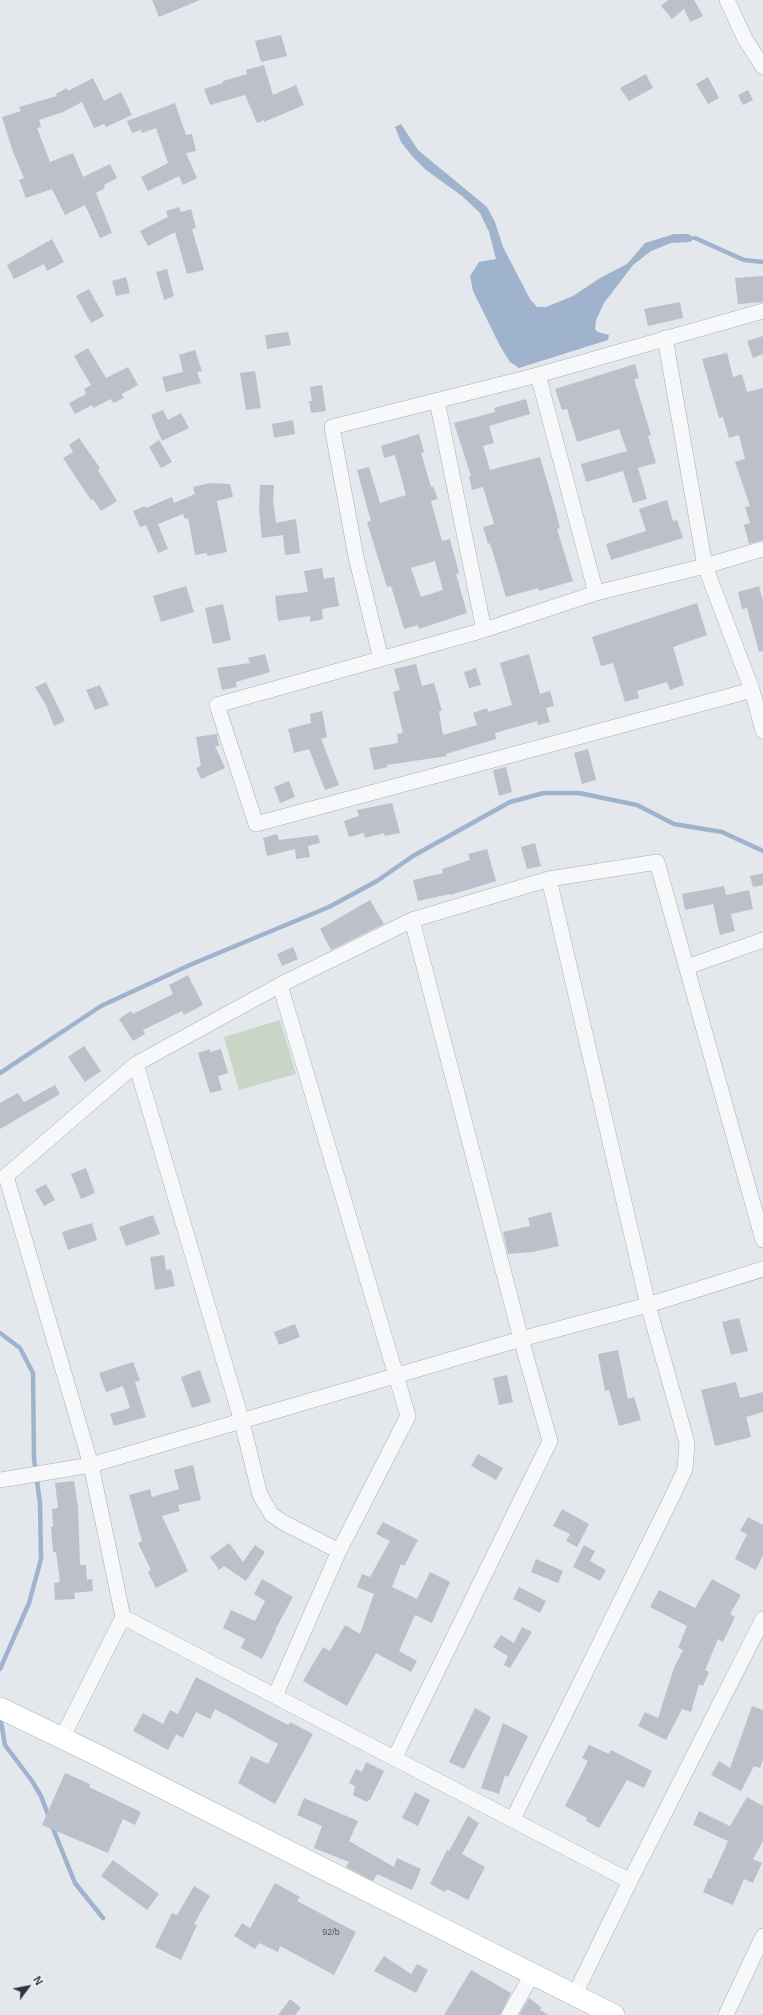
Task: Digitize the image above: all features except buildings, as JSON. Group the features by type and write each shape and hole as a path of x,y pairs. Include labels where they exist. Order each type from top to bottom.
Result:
{"main road":[{"path":"0,1708 576,1994 614,2015"}],"street":[{"path":"727,0 745,39 763,67"},
{"path":"381,659 356,557 332,427 538,375 763,311"},
{"path":"665,338 705,566 752,690 763,731"},
{"path":"538,375 596,593"},
{"path":"437,401 484,630"},
{"path":"752,690 256,824 217,705 484,630 596,593 705,566 763,549"},
{"path":"62,1738 123,1617 91,1465 6,1176 136,1064 280,986 412,920 549,879 657,862 763,1240"},
{"path":"513,1820 685,1469 687,1443 648,1305 549,879"},
{"path":"395,1757 550,1441 521,1340 412,920"},
{"path":"687,967 763,940"},
{"path":"275,1696 339,1551 408,1416 280,986"},
{"path":"136,1064 242,1422 260,1495 272,1515 286,1524 339,1551"},
{"path":"0,1480 91,1465 521,1340 648,1305 763,1269"},
{"path":"123,1617 395,1757 630,1881"},
{"path":"576,1994 630,1881 763,1619"},
{"path":"726,2015 763,1936"},
{"path":"509,2015 533,1973"}],"green space":[{"path":"280,1020 296,1074 239,1090 224,1037"}],"water":[{"path":"401,124 418,150 487,207 495,222 503,247 530,299 537,307 546,307 573,296 600,278 627,264 645,243 674,234 688,234 695,238 690,242 671,243 651,251 633,265 604,303 596,320 595,329 598,332 609,335 608,340 519,368 510,362 500,346 473,291 470,276 479,262 496,259 489,232 480,213 462,196 426,170 412,156 401,142 395,127"}],"waterway":[{"path":"695,238 744,260 763,262"},
{"path":"0,1073 101,1006 192,964 329,907 377,881 413,856 510,802 544,793 579,793 637,805 674,824 722,832 763,851"},
{"path":"0,1333 20,1348 33,1373 34,1459 40,1503 41,1559 29,1603 0,1669"},
{"path":"0,1716 5,1745 32,1781 41,1796 49,1817"},
{"path":"52,1826 75,1883 103,1918"}]}
